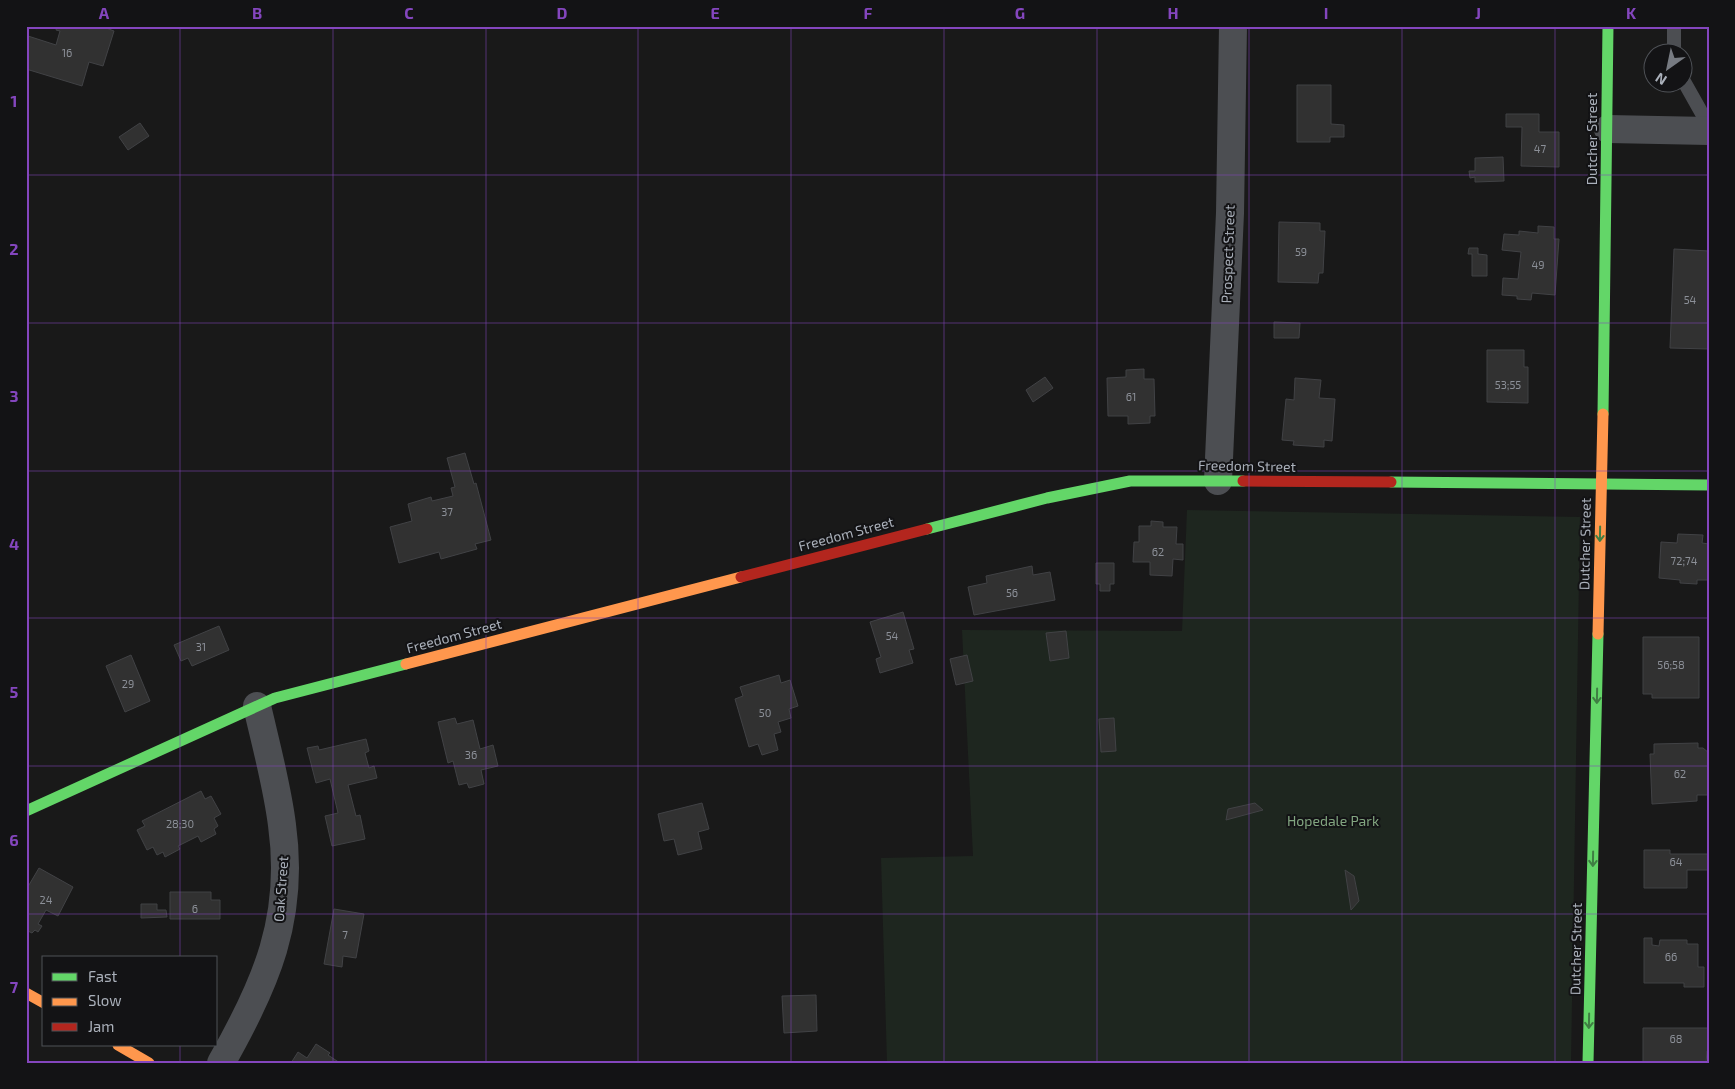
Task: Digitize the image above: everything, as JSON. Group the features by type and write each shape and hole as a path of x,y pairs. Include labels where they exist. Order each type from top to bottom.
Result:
{"street":[{"name":"Prospect Street","path":"1218,481 1230,213 1233,26"},
{"name":"Dutcher Street","path":"1588,1063 1602,485 1608,26"},
{"path":"1608,129 1709,131"},
{"name":"Freedom Street","path":"26,811 275,698 1046,498 1130,481 1709,485"},
{"name":"Oak Street","path":"221,1063 244,1022 265,975 276,942 283,905 284,850 282,827 257,706"},
{"path":"26,994 42,1002"},
{"path":"120,1046 149,1063"}],"lane":[{"path":"1674,26 1674,42"},
{"path":"1690,92 1709,126"}],"green space":[{"name":"Hopedale Park","path":"1187,510 1580,517 1571,1063 887,1063 881,858 973,856 962,630 1182,631"}],"building":[{"path":"57,26 101,26 114,31 103,66 89,62 82,86 26,69 26,42 28,36 56,45 60,31 56,30"},
{"path":"1297,85 1331,85 1331,124 1344,125 1344,137 1330,137 1330,142 1297,142"},
{"path":"1506,114 1539,114 1539,132 1559,132 1559,167 1521,166 1522,127 1506,127"},
{"path":"140,123 149,136 128,150 119,137"},
{"path":"1503,157 1504,181 1475,182 1475,177 1470,178 1469,171 1475,171 1475,158"},
{"path":"1279,222 1320,223 1320,231 1325,231 1323,273 1319,273 1318,283 1278,282"},
{"path":"1538,226 1554,227 1554,239 1559,239 1555,295 1532,293 1531,300 1517,299 1517,296 1502,295 1503,278 1518,279 1521,252 1502,250 1504,234 1519,235 1519,231 1538,233"},
{"path":"1469,248 1478,248 1478,254 1487,255 1487,276 1472,276 1472,254 1468,254"},
{"path":"1674,249 1709,251 1709,349 1670,348"},
{"path":"1274,322 1300,323 1299,338 1274,338"},
{"path":"1487,350 1524,350 1524,367 1528,367 1528,403 1487,402"},
{"path":"1144,369 1144,379 1154,379 1155,416 1150,416 1150,423 1128,424 1128,416 1108,416 1107,378 1126,377 1126,370"},
{"path":"1045,377 1053,388 1033,402 1026,390"},
{"path":"1295,378 1321,380 1319,398 1335,399 1332,441 1324,440 1324,447 1293,445 1294,441 1282,440 1286,399 1294,400"},
{"path":"465,453 474,484 476,483 491,540 475,544 477,549 441,559 439,552 399,563 390,527 412,521 408,504 431,497 432,501 453,496 451,488 455,487 447,458"},
{"path":"1151,521 1163,522 1163,527 1177,527 1176,544 1183,544 1183,560 1173,559 1172,576 1150,575 1150,562 1133,562 1134,542 1139,542 1139,526 1151,526"},
{"path":"1678,534 1703,535 1702,543 1709,544 1709,580 1697,580 1697,584 1680,583 1680,580 1659,578 1661,542 1677,543"},
{"path":"1096,563 1114,563 1114,584 1110,584 1110,591 1100,591 1100,584 1096,584"},
{"path":"1032,566 1033,575 1050,572 1055,600 974,615 968,587 987,583 986,576"},
{"path":"903,612 914,649 909,650 913,663 880,673 876,659 881,657 870,622"},
{"path":"219,626 229,650 192,666 188,658 181,661 174,645"},
{"path":"1066,631 1069,658 1050,661 1046,633"},
{"path":"1643,637 1699,637 1699,698 1652,698 1652,694 1643,694"},
{"path":"131,655 150,701 125,712 106,666"},
{"path":"967,655 973,681 956,685 950,659"},
{"path":"779,675 781,683 790,680 798,706 789,709 791,718 778,722 781,732 774,734 778,750 762,755 758,744 749,747 735,699 743,696 740,687"},
{"path":"455,718 457,724 473,720 480,749 493,745 498,766 481,770 484,784 469,788 467,783 459,785 453,761 448,763 438,722"},
{"path":"1114,718 1116,751 1101,752 1099,719"},
{"path":"366,739 369,751 365,753 369,768 374,766 377,778 348,785 356,816 360,815 365,839 332,846 325,816 338,813 330,779 316,783 307,748 318,746 319,750"},
{"path":"1698,743 1698,748 1703,748 1709,753 1709,795 1697,795 1697,801 1652,804 1650,754 1654,754 1654,744"},
{"path":"201,791 205,799 211,796 221,814 214,818 218,826 214,829 216,834 201,842 198,836 178,846 180,849 165,857 163,852 157,855 153,847 147,850 137,830 145,826 142,821"},
{"path":"702,803 709,829 698,832 702,849 678,855 674,839 664,841 658,814"},
{"path":"1255,803 1263,810 1226,820 1228,809"},
{"path":"1644,850 1670,850 1670,854 1709,854 1709,870 1687,870 1687,888 1644,888"},
{"path":"39,868 73,887 58,916 46,910 38,924 42,926 38,932 35,930 32,933 26,930 26,890"},
{"path":"1345,870 1354,876 1359,901 1351,910"},
{"path":"170,892 211,892 211,900 220,900 220,919 170,919"},
{"path":"141,904 157,904 157,910 166,910 167,917 141,918"},
{"path":"334,909 364,914 356,958 343,956 342,967 324,964"},
{"path":"1644,938 1652,938 1652,945 1659,946 1660,940 1687,940 1687,944 1698,944 1698,967 1704,967 1704,987 1684,987 1684,983 1644,983"},
{"path":"816,995 817,1031 784,1033 782,996"},
{"path":"1643,1028 1709,1028 1709,1051 1707,1051 1706,1063 1643,1063"},
{"path":"316,1044 330,1053 328,1055 340,1063 291,1063 298,1052 307,1058"}],"traffic: fast":[{"path":"1603,414 1608,26"},
{"path":"927,529 1047,498 1130,481 1243,481"},
{"path":"1391,482 1709,485"},
{"path":"1588,1063 1598,634"},
{"path":"26,811 275,698 406,664"}],"traffic: slow":[{"path":"1598,634 1603,414"},
{"path":"406,664 741,577"},
{"path":"26,993 42,1002"},
{"path":"120,1046 149,1063"}],"traffic: jam":[{"path":"1243,481 1391,482"},
{"path":"741,577 927,529"}]}
